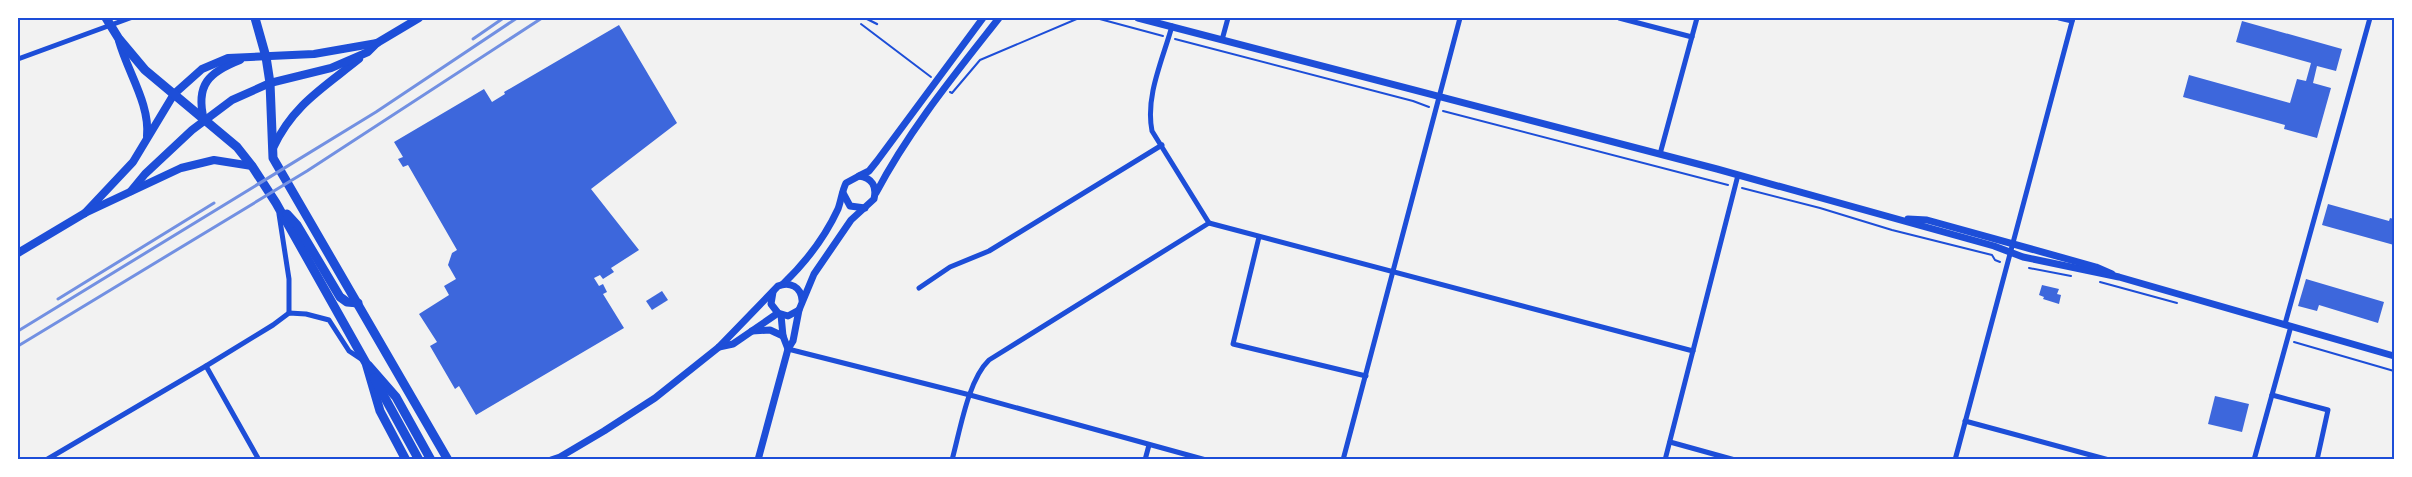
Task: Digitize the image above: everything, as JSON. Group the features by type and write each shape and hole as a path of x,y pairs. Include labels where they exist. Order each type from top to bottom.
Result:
{"main road":[{"path":"255,18 266,57 270,83 271,151 273,158 448,460"},
{"path":"271,151 281,132 298,108 368,52 377,42 419,18"},
{"path":"108,21 119,39 145,70 237,147 252,166 276,203 419,460"},
{"path":"119,39 125,64 148,117 146,141"},
{"path":"86,213 117,182 146,141 174,94 192,76 210,65 228,58 314,54 377,42"},
{"path":"131,191 145,174 204,120 245,92 270,83 331,68 368,52"},
{"path":"204,120 200,106 205,83 214,72 247,58"},
{"path":"18,253 86,213 196,163 222,160 252,166"},
{"path":"276,203 297,225 340,297 347,302 358,303"},
{"path":"366,363 380,411 406,460"},
{"path":"366,363 396,397 431,460"}],"street":[{"path":"18,58 108,21 130,18"},
{"path":"551,460 559,458 655,398 719,347 773,292 796,272 837,211 846,183 869,170 877,161 983,18"},
{"path":"758,460 788,349 793,341 799,310 814,274 851,220 872,202 891,164 999,18"},
{"path":"1138,18 1439,98 1660,154 1900,219 2010,252 2094,274 2119,277"},
{"path":"1222,40 1228,18"},
{"path":"1343,460 1460,18"},
{"path":"1619,18 1692,37"},
{"path":"1660,154 1697,18"},
{"path":"1955,460 2073,19 2059,18"},
{"path":"2254,460 2370,18"},
{"path":"1172,26 1150,104 1149,118 1152,130 1209,223 1693,351"},
{"path":"958,51 967,59"},
{"path":"919,288 950,267 989,252 1162,146"},
{"path":"1665,460 1738,175"},
{"path":"859,176 873,183 876,193"},
{"path":"843,193 850,206 865,208"},
{"path":"276,203 287,263 289,313"},
{"path":"1900,219 1927,220 2013,243 2096,267 2119,277 2394,356"},
{"path":"952,460 970,395 978,377 990,360 1209,223"},
{"path":"1258,237 1233,344 1366,376"},
{"path":"783,284 792,284 799,290 802,301"},
{"path":"773,292 771,304 779,314 783,336 788,349"},
{"path":"719,347 733,344 779,314 792,315 799,310"},
{"path":"46,460 206,366 289,313 306,314 329,320 349,351 366,363"},
{"path":"751,331 770,330 783,336"},
{"path":"788,349 970,395 1206,460"},
{"path":"206,366 259,460"},
{"path":"2272,395 2328,410 2317,460"},
{"path":"1965,421 2109,460"},
{"path":"1670,442 1735,460"},
{"path":"1145,460 1149,445"}],"lane":[{"path":"864,18 877,24"}],"path":[{"path":"952,93 980,60 1079,18"},
{"path":"1096,18 1160,35"},
{"path":"870,31 928,76"},
{"path":"1174,39 1413,101 1430,108"},
{"path":"1449,111 1732,186"},
{"path":"1740,188 1992,255 1995,260 2002,262"},
{"path":"2027,267 2059,275 2078,276"},
{"path":"2096,281 2181,304"},
{"path":"2291,341 2394,371"}],"building":[{"path":"2242,21 2342,49 2336,71 2317,66 2313,83 2331,88 2317,138 2284,129 2285,125 2183,97 2189,75 2290,103 2297,79 2306,81 2311,63 2236,42"},
{"path":"619,25 677,123 591,189 639,250 611,268 614,272 603,279 600,275 594,278 599,286 603,284 607,292 603,294 624,328 476,415 459,386 455,389 430,346 437,342 419,314 449,295 444,286 456,279 448,265 452,253 457,250 408,165 403,167 398,159 403,157 394,142 484,89 492,102 505,94 504,92"},
{"path":"2328,204 2389,221 2390,218 2394,219 2394,245 2322,225"},
{"path":"2306,279 2384,302 2378,323 2319,305 2317,311 2298,306"},
{"path":"2042,285 2059,289 2057,294 2061,295 2059,304 2043,299 2044,297 2039,295"},
{"path":"662,291 668,300 652,310 646,301"},
{"path":"2215,396 2249,404 2242,432 2208,424"}],"railway":[{"path":"18,331 376,112 517,18"},
{"path":"18,346 307,171 542,18"},
{"path":"473,39 502,19"},
{"path":"58,299 214,203"}]}
